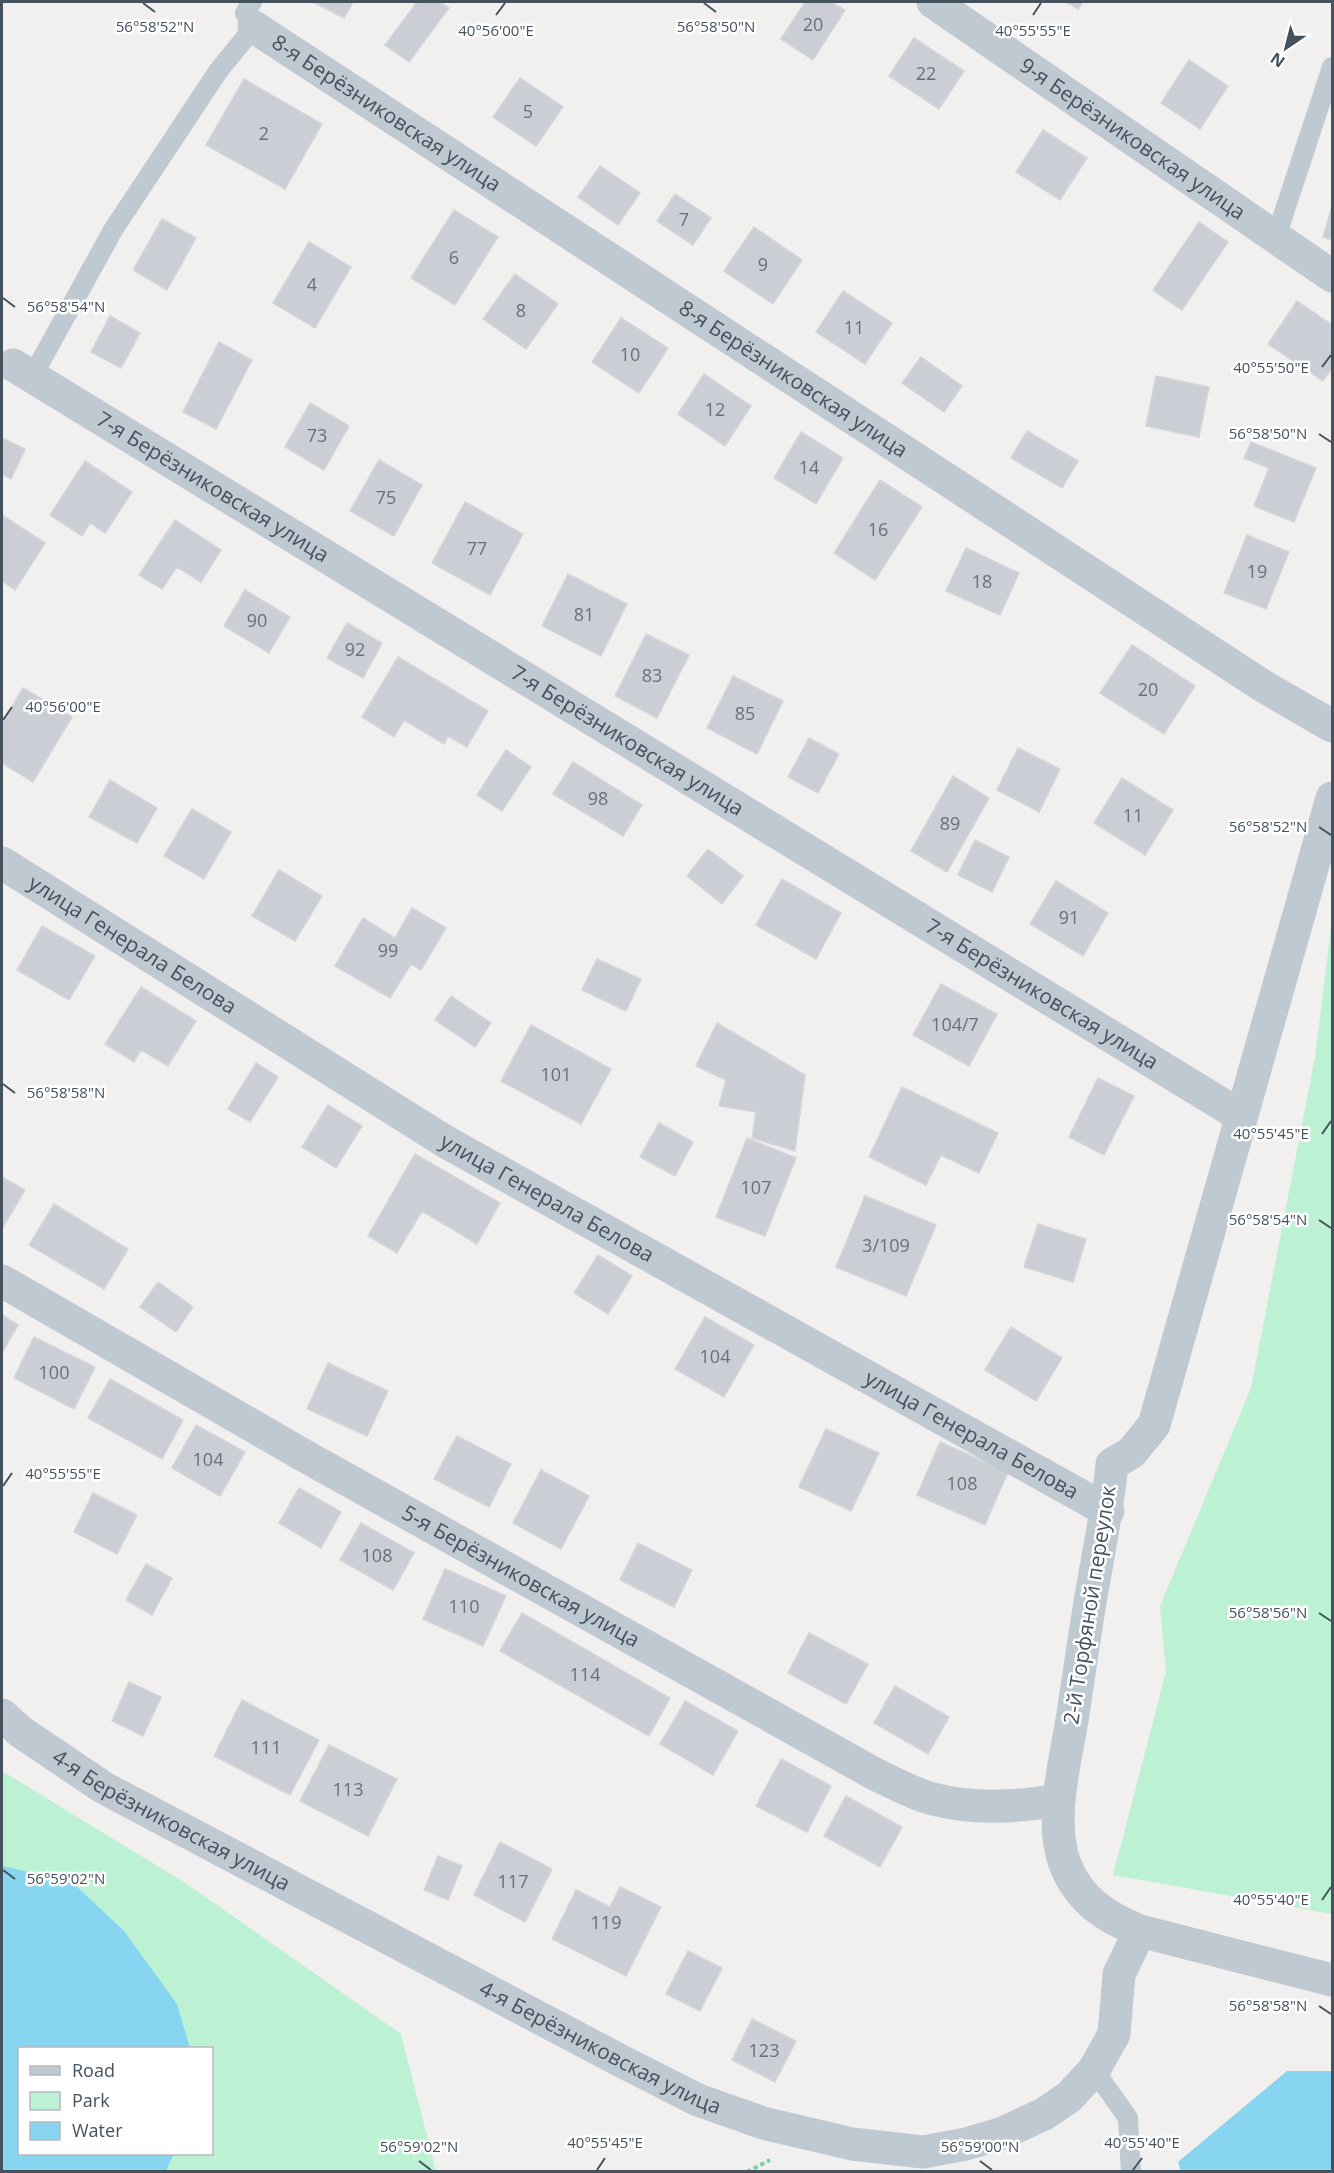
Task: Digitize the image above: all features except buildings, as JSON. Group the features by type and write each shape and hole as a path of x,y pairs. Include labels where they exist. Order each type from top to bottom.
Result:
{"street":[{"name":"9-я Берёзниковская улица","path":"933,2 1332,276"},
{"name":"8-я Берёзниковская улица","path":"253,14 1243,673 1332,726"},
{"name":"7-я Берёзниковская улица","path":"15,372 1241,1116"},
{"name":"2-й Торфяной переулок","path":"1332,798 1154,1425 1131,1453 1112,1464 1108,1511 1093,1586 1059,1800 1059,1838 1064,1862 1074,1883 1092,1905 1114,1920 1140,1931 1332,1980"},
{"name":"улица Генерала Белова","path":"2,863 446,1142 1108,1511"},
{"name":"5-я Берёзниковская улица","path":"2,1281 303,1455 873,1773 932,1799 966,1804 1015,1807 1059,1800"},
{"name":"4-я Берёзниковская улица","path":"2,1715 21,1732 104,1788 632,2067 698,2100 763,2123 852,2144 923,2152 966,2144 1003,2133 1044,2114 1069,2097 1094,2070 1114,2034 1119,1974 1140,1931"}],"lane":[{"path":"15,372 113,230 219,70 253,14"},
{"path":"1276,237 1332,67"},
{"path":"1094,2070 1128,2118 1131,2172"}],"green space":[{"path":"1332,919 1332,1914 1113,1875 1166,1672 1160,1606 1251,1388 1315,1057"},
{"path":"2,1771 187,1884 401,2034 436,2171 2,2171"}],"water":[{"path":"2,1866 72,1882 124,1931 177,2004 190,2047 18,2047 18,2155 174,2155 166,2171 2,2171"},
{"path":"1287,2071 1332,2071 1332,2171 1181,2171 1178,2162"}]}
